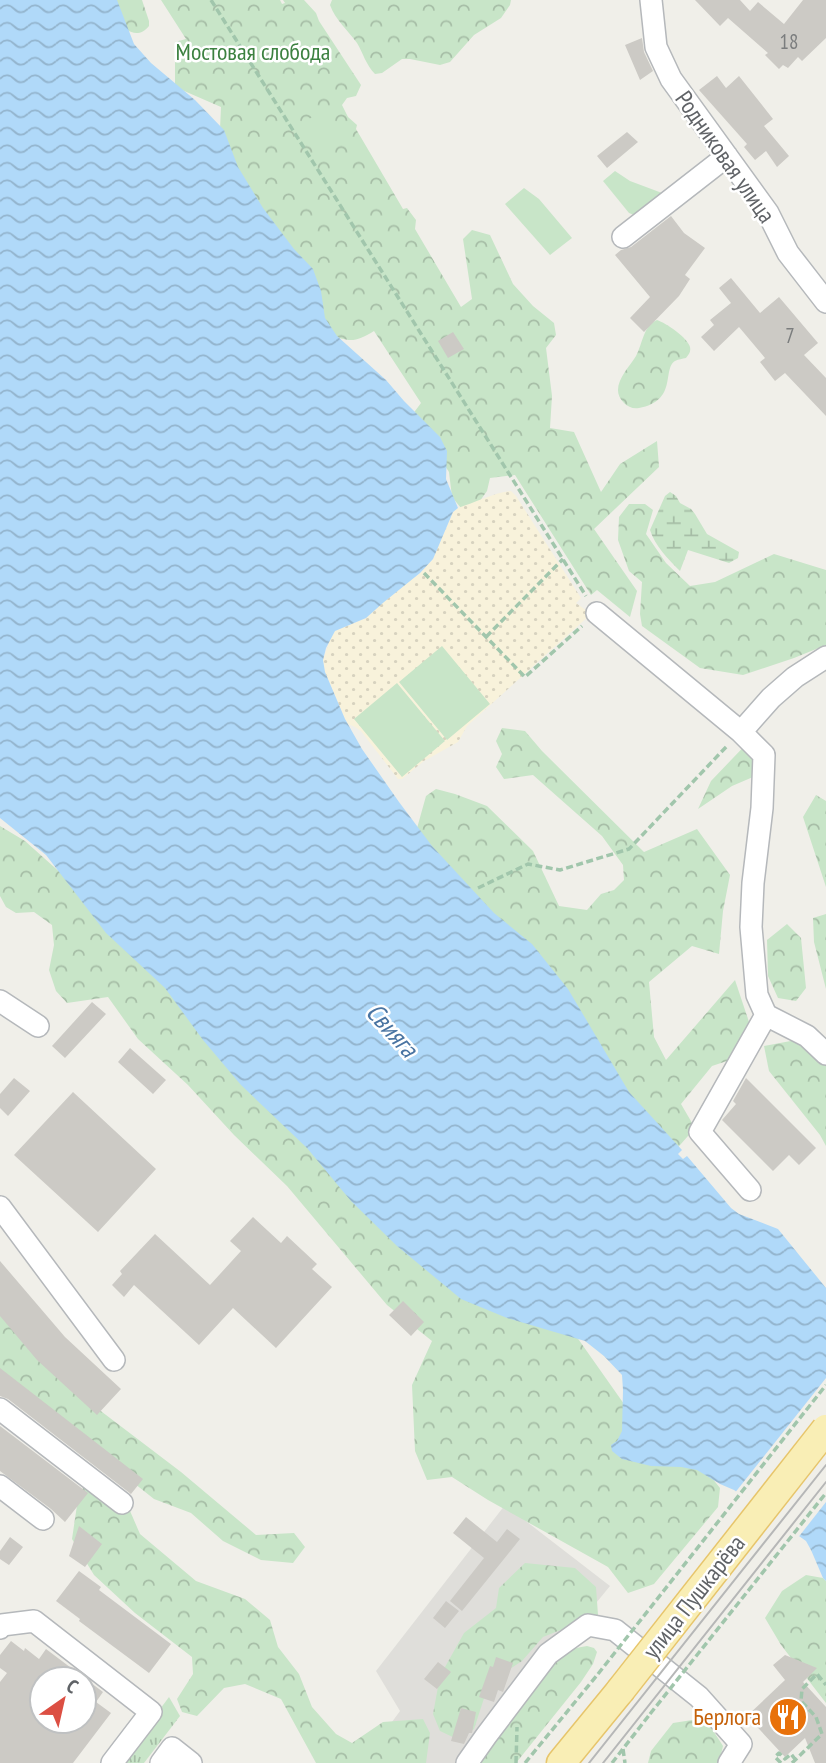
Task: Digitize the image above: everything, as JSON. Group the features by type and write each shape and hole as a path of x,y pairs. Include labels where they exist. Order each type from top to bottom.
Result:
{"main road":[{"name":"улица Пушкарёва","path":"561,1763 609,1682 826,1429"}],"street":[{"name":"Родниковая улица","path":"650,0 656,47 671,79 768,213 788,253 826,302"},
{"path":"622,237 727,156"},
{"path":"597,612 741,732 764,755 751,928 757,995 766,1015 807,1036 826,1054"},
{"path":"741,732 771,698 795,677 826,657"},
{"path":"0,1001 38,1026"},
{"path":"750,1190 700,1132 766,1015"},
{"path":"0,1207 114,1360"},
{"path":"0,1409 122,1503"},
{"path":"0,1486 43,1519"},
{"path":"0,1629 2,1625 34,1621 150,1712 112,1763"},
{"path":"467,1763 548,1654 588,1625 615,1630 699,1697 741,1744 729,1763"},
{"path":"161,1763 172,1748 191,1763"}],"path":[{"path":"211,0 597,612 525,677 424,573"},
{"path":"486,637 563,559"},
{"path":"478,888 528,864 560,870 629,849 741,732"},
{"path":"525,1763 609,1682 826,1385"},
{"path":"612,1763 826,1493"},
{"path":"781,1763 775,1757 779,1753 785,1759 790,1754 793,1761 822,1734 816,1717 801,1701 802,1689 817,1674 826,1685"},
{"path":"623,1749 625,1763"}],"shaded area":[{"path":"505,1505 610,1586 465,1763 362,1763 400,1711 376,1671"}],"green space":[{"path":"102,0 142,0 149,26 142,32 129,31"},
{"name":"Мостовая слобода","path":"161,0 280,0 282,4 285,3 283,0 304,0 316,13 361,85 356,96 347,98 342,105 348,117 357,125 356,129 403,209 407,208 416,220 415,229 461,307 472,299 463,239 472,230 490,235 513,284 533,306 554,323 556,335 546,348 552,396 550,428 574,432 601,492 620,464 657,441 659,467 594,529 637,591 630,617 597,590 591,595 515,475 490,478 487,491 477,505 461,508 452,497 449,472 412,415 421,403 374,331 352,340 328,334 219,152 221,107 175,87 175,42 186,39"},
{"path":"332,0 511,0 501,18 474,35 450,62 440,65 402,59 382,73 375,74 357,43 335,16 330,5"},
{"path":"319,113 337,143 317,155 299,125"},
{"path":"615,171 630,181 662,193 639,217 629,213 603,181"},
{"path":"524,188 539,199 572,238 550,255 505,204"},
{"path":"657,320 681,335 688,343 690,352 686,358 671,365 667,385 659,399 639,408 631,407 620,397 619,385 636,356 646,331"},
{"path":"670,492 680,503 691,509 707,534 739,552 738,558 729,563 688,550 680,571 659,547 650,530 665,496"},
{"path":"629,504 645,504 653,510 646,534 666,563 690,586 715,582 774,554 826,570 826,645 743,675 700,668 642,626 642,582 629,571 618,540 619,517"},
{"path":"442,646 490,704 447,740 399,682"},
{"path":"397,683 445,741 402,777 354,719"},
{"path":"502,728 525,731 644,852 697,829 730,875 719,954 692,946 649,982 654,1037 666,1060 735,980 750,1025 730,1060 712,1066 681,1104 695,1128 666,1161 414,839 426,796 436,789 487,806 533,851 559,906 587,910 601,894 614,890 624,880 623,865 602,836 533,775 504,779 496,767 502,754 496,741"},
{"path":"755,735 753,777 732,786 698,809 711,781"},
{"path":"816,795 826,801 826,887 803,817"},
{"path":"0,826 25,841 574,1333 667,1465 704,1468 720,1488 718,1507 654,1584 628,1593 608,1567 452,1477 427,1480 415,1451 412,1385 432,1341 387,1305 287,1186 234,1135 188,1085 138,1039 108,997 67,1003 56,991 49,970 54,945 52,925 34,912 16,913 6,907 0,896"},
{"path":"826,914 826,989 814,942 813,918"},
{"path":"787,924 801,938 806,988 796,1001 778,998 768,976 767,940"},
{"path":"796,1040 826,1058 826,1146 769,1071 764,1046"},
{"path":"0,1308 60,1380 181,1472 256,1535 294,1533 305,1547 293,1563 261,1560 223,1541 191,1513 154,1499 0,1377"},
{"path":"93,1479 127,1504 140,1534 196,1581 245,1599 270,1620 278,1647 299,1674 312,1707 336,1734 352,1743 383,1722 423,1719 430,1733 426,1763 316,1763 281,1699 245,1684 224,1688 197,1716 182,1712 177,1699 193,1674 192,1657 135,1613 94,1575 72,1539 79,1492"},
{"path":"525,1563 575,1568 596,1587 598,1615 543,1637 522,1661 489,1683 474,1729 459,1740 440,1731 433,1714 440,1676 464,1633 496,1608 499,1588"},
{"path":"806,1575 826,1581 826,1703 781,1645 765,1618 782,1591"},
{"path":"587,1646 597,1652 593,1664 516,1763 473,1763 557,1659 564,1653"},
{"path":"169,1697 180,1716 144,1763 120,1763"},
{"path":"705,1718 723,1746 719,1763 648,1763 651,1751 673,1723"}],"sand":[{"path":"511,491 581,598 576,603 591,614 467,726 458,742 398,779 361,731 348,724 345,719 325,672 323,660 331,637 335,631 366,618 420,573 433,559 453,512 485,498"}],"water":[{"name":"Свияга","path":"0,0 117,0 134,44 224,130 238,167 263,208 313,269 321,291 325,318 337,336 386,380 440,437 447,451 446,479 458,508 453,512 433,559 420,573 366,618 335,631 323,660 325,672 345,719 362,749 399,802 432,846 494,913 532,944 568,989 629,1092 682,1150 678,1154 683,1159 687,1156 739,1214 778,1229 826,1288 826,1581 806,1541 734,1490 697,1470 651,1466 622,1459 612,1451 611,1445 617,1441 622,1431 622,1375 604,1356 585,1341 507,1318 461,1299 397,1246 351,1201 307,1148 241,1085 203,1040 165,988 106,933 46,855 0,818"}],"pier":[{"path":"826,1378 826,1502 797,1539 734,1494"}],"building":[{"path":"695,0 740,0 750,11 758,2 784,24 803,0 826,0 826,38 802,61 798,57 788,68 783,65 779,69 765,55 768,53 728,18 720,26"},
{"path":"642,38 644,52 653,71 640,80 625,45"},
{"path":"717,76 726,88 739,76 773,119 764,126 789,156 777,167 766,151 755,160 744,147 747,144 699,90"},
{"path":"627,132 638,142 607,168 597,156"},
{"path":"671,216 684,233 705,248 685,275 690,279 679,296 644,332 630,318 650,297 615,255 631,247"},
{"path":"731,278 760,313 779,297 818,343 804,355 826,378 826,416 785,373 775,381 760,362 765,358 739,327 714,351 701,337 714,325 710,320 731,303 719,288"},
{"path":"453,332 464,349 448,358 438,341"},
{"path":"92,1002 106,1014 65,1058 52,1046"},
{"path":"130,1048 166,1080 153,1094 118,1062"},
{"path":"14,1078 30,1091 8,1116 0,1108 0,1094"},
{"path":"746,1078 816,1148 799,1165 789,1155 773,1171 722,1120 736,1104 733,1101"},
{"path":"73,1092 156,1169 98,1232 14,1155"},
{"path":"253,1217 281,1243 287,1236 317,1264 312,1269 332,1287 276,1348 233,1308 199,1345 134,1285 124,1297 112,1285 122,1274 120,1271 155,1234 210,1285 241,1251 230,1241"},
{"path":"0,1261 65,1337 121,1389 97,1415 37,1360 0,1316"},
{"path":"403,1301 424,1322 411,1336 389,1315"},
{"path":"0,1368 143,1479 131,1494 8,1399 0,1396"},
{"path":"0,1426 88,1493 65,1522 0,1471"},
{"path":"466,1517 497,1542 507,1529 520,1539 462,1611 450,1601 484,1558 453,1533"},
{"path":"79,1526 102,1544 85,1567 69,1556"},
{"path":"10,1537 23,1547 9,1565 0,1559 0,1551"},
{"path":"79,1571 101,1587 99,1590 171,1644 149,1673 56,1601"},
{"path":"446,1601 459,1611 445,1628 433,1618"},
{"path":"11,1641 39,1659 46,1649 67,1665 28,1665 28,1735 94,1735 73,1763 0,1763 0,1682 7,1673 0,1668 0,1655"},
{"path":"785,1655 817,1668 803,1682 826,1707 826,1763 815,1763 805,1738 785,1757 747,1716 785,1680 773,1665"},
{"path":"496,1657 513,1663 503,1692 498,1690 494,1702 479,1697"},
{"path":"438,1662 451,1672 437,1689 424,1679"},
{"path":"98,1703 111,1713 98,1730"},
{"path":"461,1708 476,1712 472,1733 469,1733 464,1744 451,1741"}],"tram line":[{"path":"589,1763 826,1465"},
{"path":"603,1763 826,1482"}],"place":[{"name":"Берлога","path":"788,1717"}]}
